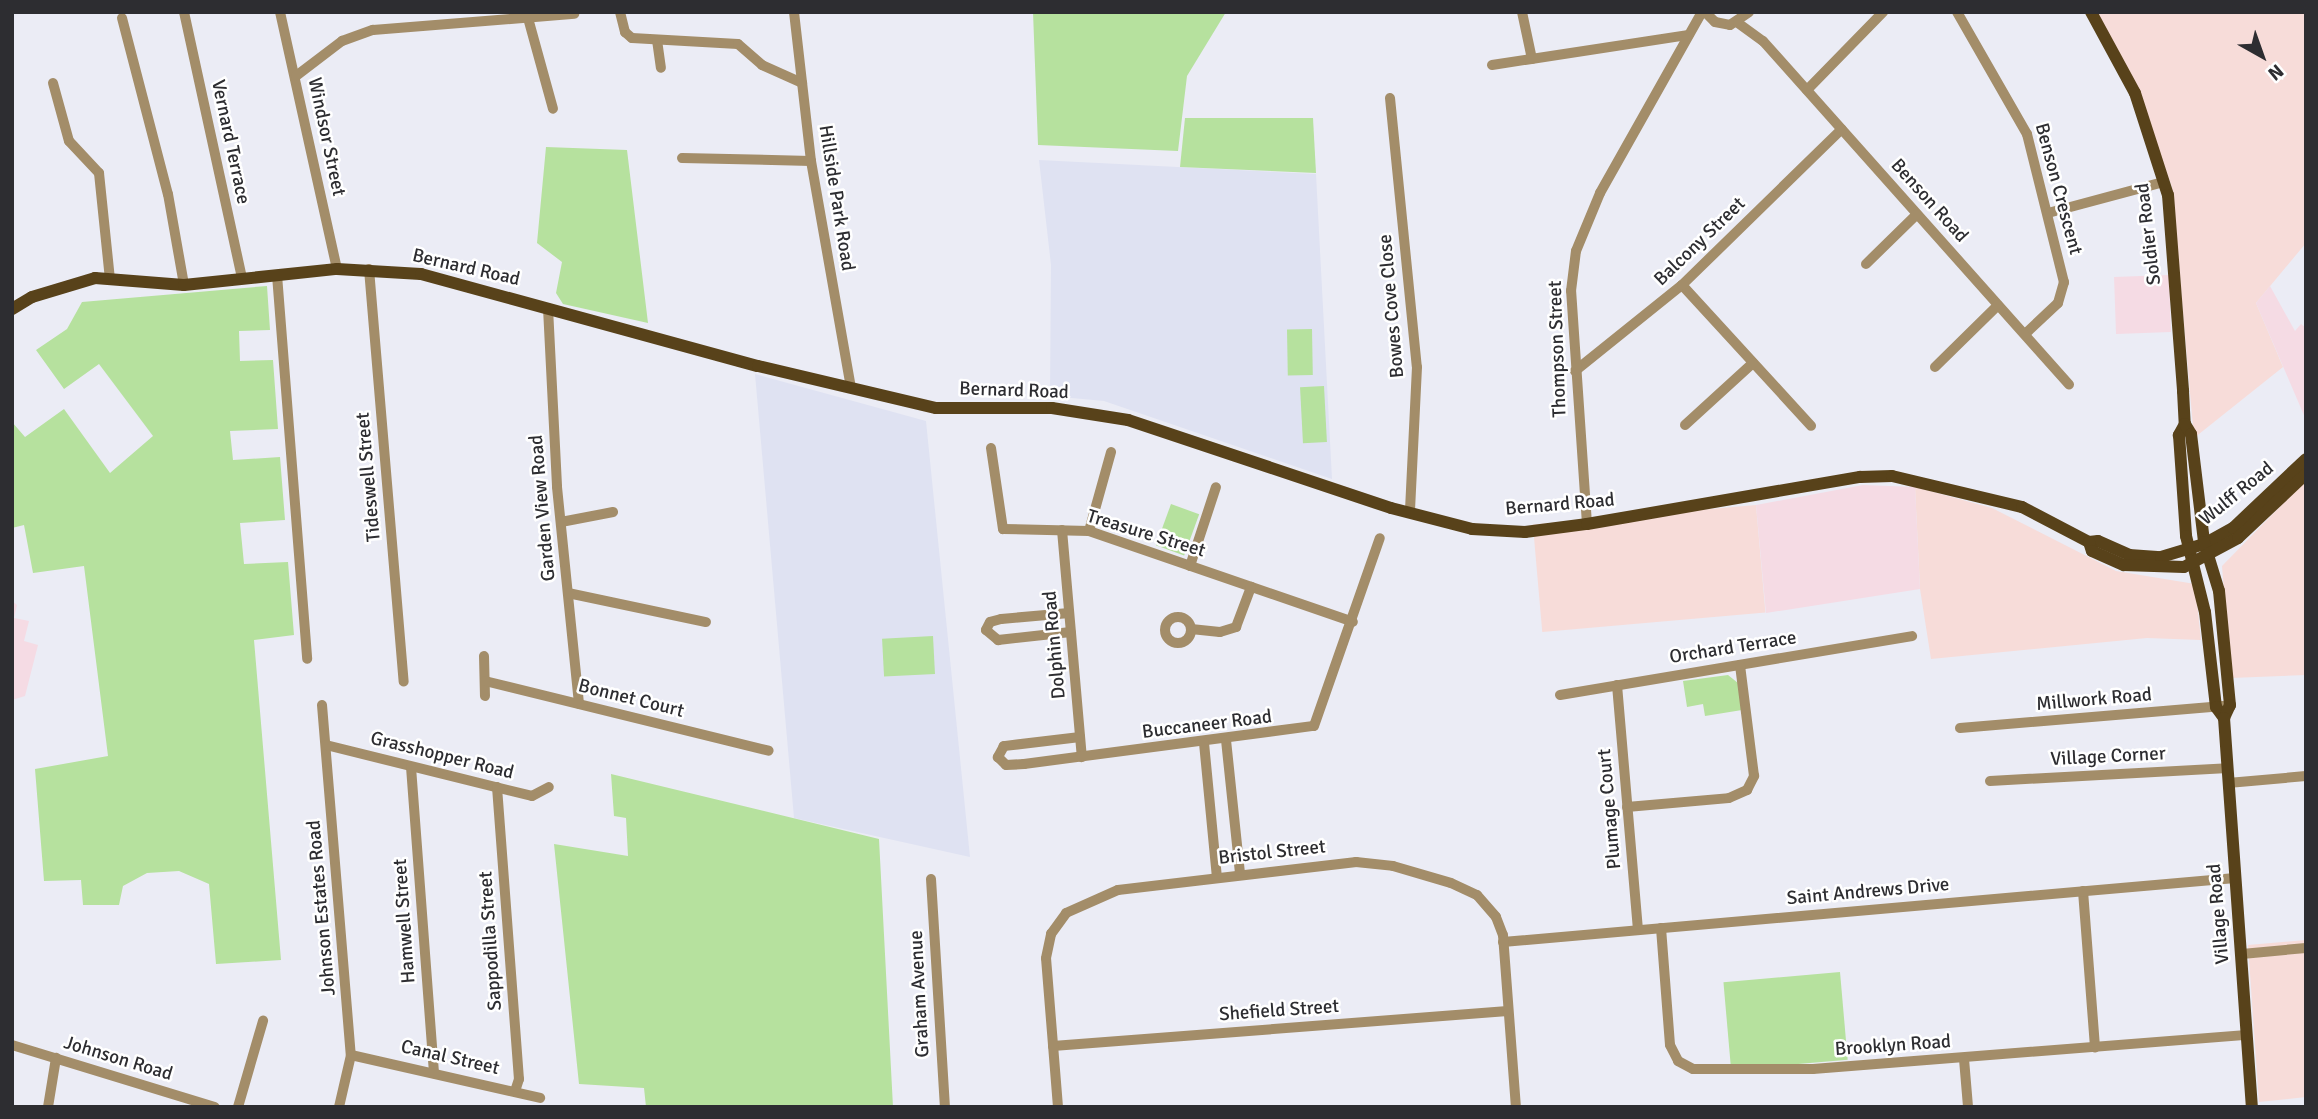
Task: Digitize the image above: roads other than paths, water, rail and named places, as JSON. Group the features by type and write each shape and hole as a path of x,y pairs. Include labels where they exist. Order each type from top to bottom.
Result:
{"main road":[{"name":"Soldier Road","path":"2091,12 2136,96 2164,182 2185,424 2191,434 2206,551"},
{"name":"Bernard Road","path":"12,309 63,287 110,279 184,285 337,269 421,274 850,388 936,408 1052,408 1128,421 1409,513 1472,529 1525,531 1587,524 1860,477 1892,476 2022,507 2088,542 2098,541 2141,557 2188,550"},
{"name":"Soldier Road","path":"2185,424 2179,435 2188,550"},
{"name":"Wulff Road","path":"2193,564 2306,459"},
{"name":"Wulff Road","path":"2188,550 2206,551 2238,538 2306,474"},
{"name":"Bernard Road","path":"2088,542 2092,551 2124,565 2164,570 2193,564"},
{"path":"2188,550 2205,612 2216,707 2224,718"},
{"path":"2206,551 2219,591 2230,705"},
{"name":"Village Road","path":"2230,705 2224,718 2252,1107"}],"street":[{"name":"Vernard Terrace","path":"184,12 242,278"},
{"name":"Windsor Street","path":"281,12 337,269"},
{"path":"620,12 625,32 632,38 738,44 773,72 802,83"},
{"name":"Hillside Park Road","path":"794,12 811,161 850,388"},
{"path":"1522,12 1532,58"},
{"path":"1704,12 1715,22"},
{"name":"Thompson Street","path":"1587,524 1571,291 1581,235 1600,192 1704,12"},
{"path":"1738,23 1749,12 1763,41"},
{"path":"1807,90 1883,12"},
{"name":"Benson Crescent","path":"1957,12 2027,134 2048,213 2064,290 2058,303 2025,334"},
{"path":"296,76 360,33 468,16 528,18 574,13"},
{"path":"122,18 168,194 184,285"},
{"path":"528,18 553,109"},
{"path":"1492,65 1690,34 1715,22 1738,23 1763,41"},
{"path":"656,40 661,68"},
{"name":"Benson Road","path":"1763,41 2069,384"},
{"path":"53,83 69,141 99,173 110,279"},
{"name":"Bowes Cove Close","path":"1390,98 1417,367 1409,513"},
{"name":"Balcony Street","path":"1575,371 1682,285 1842,130"},
{"path":"682,158 811,161"},
{"path":"2048,213 2164,182"},
{"path":"1866,264 1917,214"},
{"name":"Tideswell Street","path":"369,269 404,682"},
{"path":"277,275 307,659"},
{"path":"1682,285 1811,426"},
{"path":"1935,367 1998,305"},
{"name":"Garden View Road","path":"548,308 561,522 579,704"},
{"path":"1685,425 1753,363"},
{"name":"Treasure Street","path":"990,449 1000,527 1007,531 1089,531 1353,622"},
{"path":"1089,531 1111,452"},
{"path":"1190,566 1216,487"},
{"path":"561,522 613,513"},
{"name":"Dolphin Road","path":"1062,530 1082,757"},
{"name":"Buccaneer Road","path":"1080,737 1004,746 998,757 1006,765 1204,743 1314,726 1353,622 1380,538"},
{"path":"1191,629 1220,632 1236,627 1251,587"},
{"path":"568,593 706,622"},
{"path":"1069,613 995,620 986,630 998,640 1071,632"},
{"name":"Orchard Terrace","path":"1560,695 1912,636"},
{"path":"484,656 485,696"},
{"path":"1627,807 1729,798 1747,790 1754,776 1740,665"},
{"name":"Bonnet Court","path":"485,681 769,751"},
{"name":"Plumage Court","path":"1617,685 1638,930"},
{"name":"Johnson Estates Road","path":"322,705 351,1055 340,1107"},
{"name":"Millwork Road","path":"1960,728 2230,705"},
{"path":"1226,740 1240,874"},
{"path":"1204,743 1217,877"},
{"name":"Grasshopper Road","path":"326,745 532,796 549,787"},
{"name":"Hamwell Street","path":"411,767 434,1073"},
{"name":"Village Corner","path":"1990,781 2228,768"},
{"path":"2228,783 2306,776"},
{"name":"Sappodilla Street","path":"497,787 519,1079 515,1091"},
{"name":"Bristol Street","path":"1053,1046 1046,958 1055,926 1083,902 1118,890 1356,862 1422,873 1477,895 1496,917 1503,942 1516,1107"},
{"name":"Saint Andrews Drive","path":"1503,942 2235,878"},
{"name":"Graham Avenue","path":"931,879 945,1107"},
{"path":"2083,891 2095,1048"},
{"name":"Brooklyn Road","path":"1661,928 1668,1039 1674,1056 1687,1068 1813,1069 2247,1035"},
{"path":"2242,954 2306,948"},
{"name":"Shefield Street","path":"1053,1046 1508,1011"},
{"path":"238,1107 263,1021"},
{"name":"Johnson Road","path":"12,1045 215,1107"},
{"path":"1053,1046 1058,1107"},
{"name":"Canal Street","path":"351,1055 540,1098"},
{"path":"48,1107 56,1058"},
{"path":"1964,1059 1968,1107"}]}
